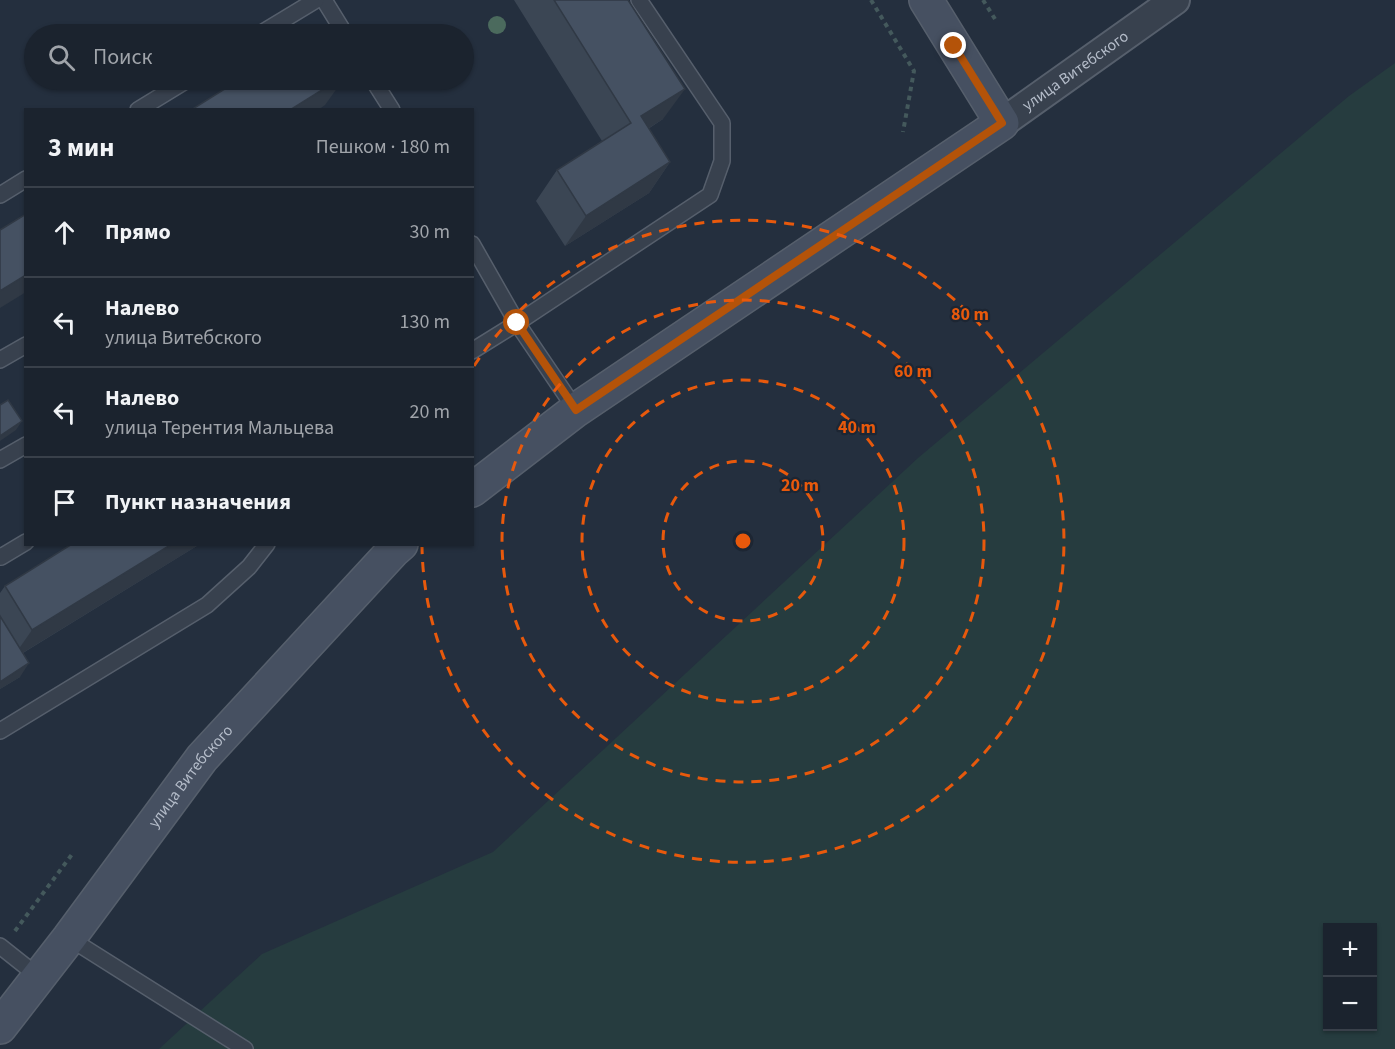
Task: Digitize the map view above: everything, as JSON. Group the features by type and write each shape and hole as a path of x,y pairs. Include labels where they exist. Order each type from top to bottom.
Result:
{"street":[{"path":"926,0 1002,123"},
{"name":"улица Витебского","path":"474,488 576,410 1002,123 1175,0"},
{"name":"улица Витебского","path":"0,1027 69,938 201,758 399,546"}],"lane":[{"path":"276,24 316,0"},
{"path":"324,0 339,24"},
{"path":"474,350 710,195 722,161 722,123 639,0"},
{"path":"141,108 171,90"},
{"path":"379,90 391,108"},
{"path":"0,195 24,180"},
{"path":"474,248 517,323 576,410"},
{"path":"0,360 24,346"},
{"path":"0,460 24,446"},
{"path":"0,556 24,543"},
{"path":"0,731 207,605 249,567 265,546"},
{"path":"69,938 245,1049"},
{"path":"1,947 39,978"}],"path":[{"path":"871,0 914,71 903,132"},
{"path":"983,0 995,19"},
{"path":"1,947 73,853"}],"green space":[{"path":"1395,63 1395,1049 159,1049 262,954 493,852 918,458 1349,96"}],"building":[{"path":"554,0 628,0 685,89 641,116 670,162 586,216 557,170 631,123"},
{"path":"223,90 322,90 293,108 194,108"},
{"path":"24,215 24,276 0,291 0,230"},
{"path":"8,400 22,421 0,436 0,405"},
{"path":"69,546 169,546 32,630 5,586"},
{"path":"0,616 29,663 0,682"}],"route":[{"path":"517,323 576,410 1002,123 954,46"}]}
